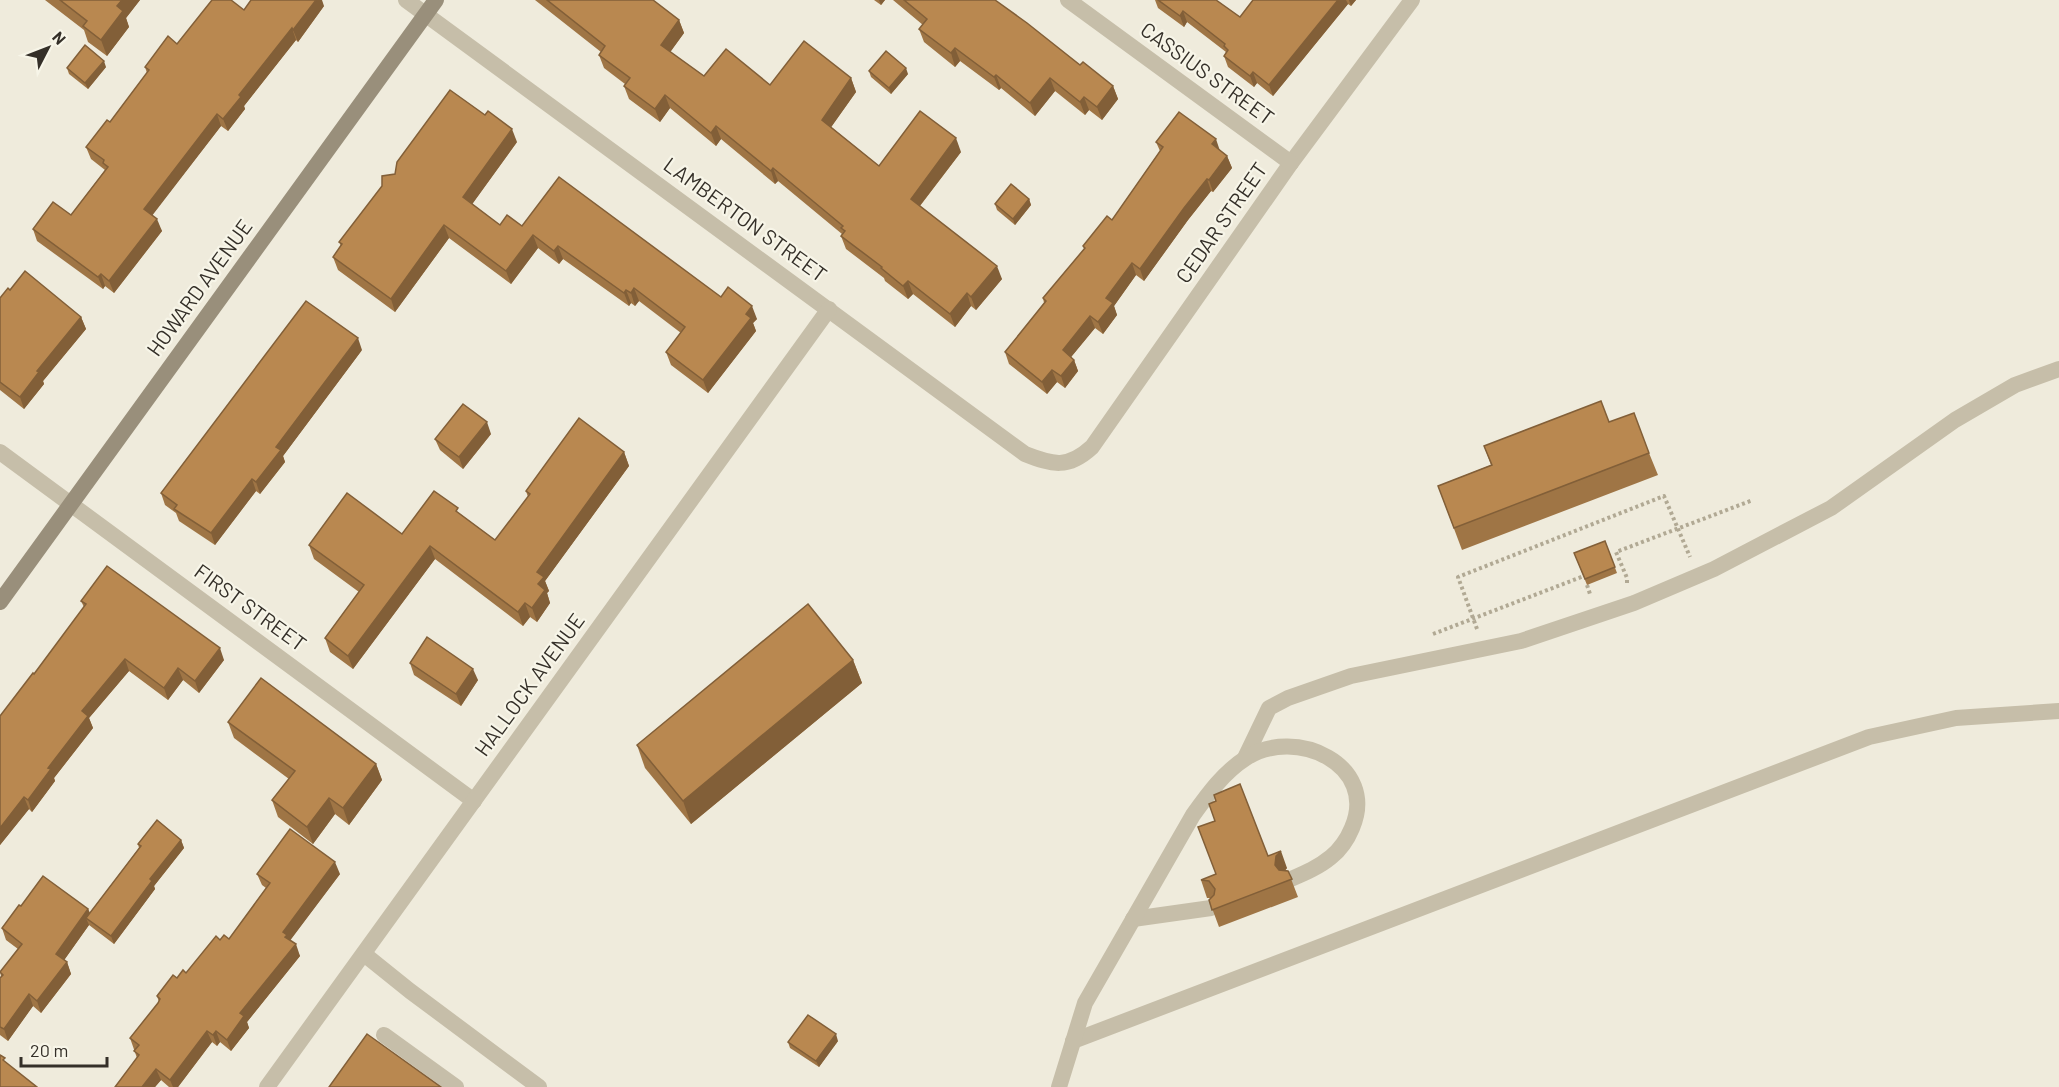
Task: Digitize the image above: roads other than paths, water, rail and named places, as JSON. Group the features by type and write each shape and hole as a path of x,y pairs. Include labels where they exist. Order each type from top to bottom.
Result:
{"main road":[{"name":"HOWARD AVENUE","path":"0,602 436,0"}],"street":[{"name":"LAMBERTON STREET","path":"406,0 1024,454 1046,462 1063,464"},
{"name":"CASSIUS STREET","path":"1068,0 1291,163"},
{"name":"CEDAR STREET","path":"1063,464 1080,457 1092,447 1291,163 1412,0"},
{"name":"HALLOCK AVENUE","path":"267,1087 829,309"},
{"path":"1245,758 1269,708 1288,698 1351,676 1521,641 1634,603 1698,575 1831,508 1955,420 2015,385 2059,369"},
{"name":"FIRST STREET","path":"0,453 474,801"},
{"path":"1073,1041 1869,738 1956,717 2059,711"},
{"path":"1059,1087 1085,1003 1193,815 1214,787 1245,758 1266,749 1288,745 1328,756 1347,773 1357,795 1356,817 1345,842 1333,856 1315,869 1291,879"},
{"path":"1133,919 1211,908"},
{"path":"364,954 539,1087"},
{"path":"384,1035 456,1087"}]}
